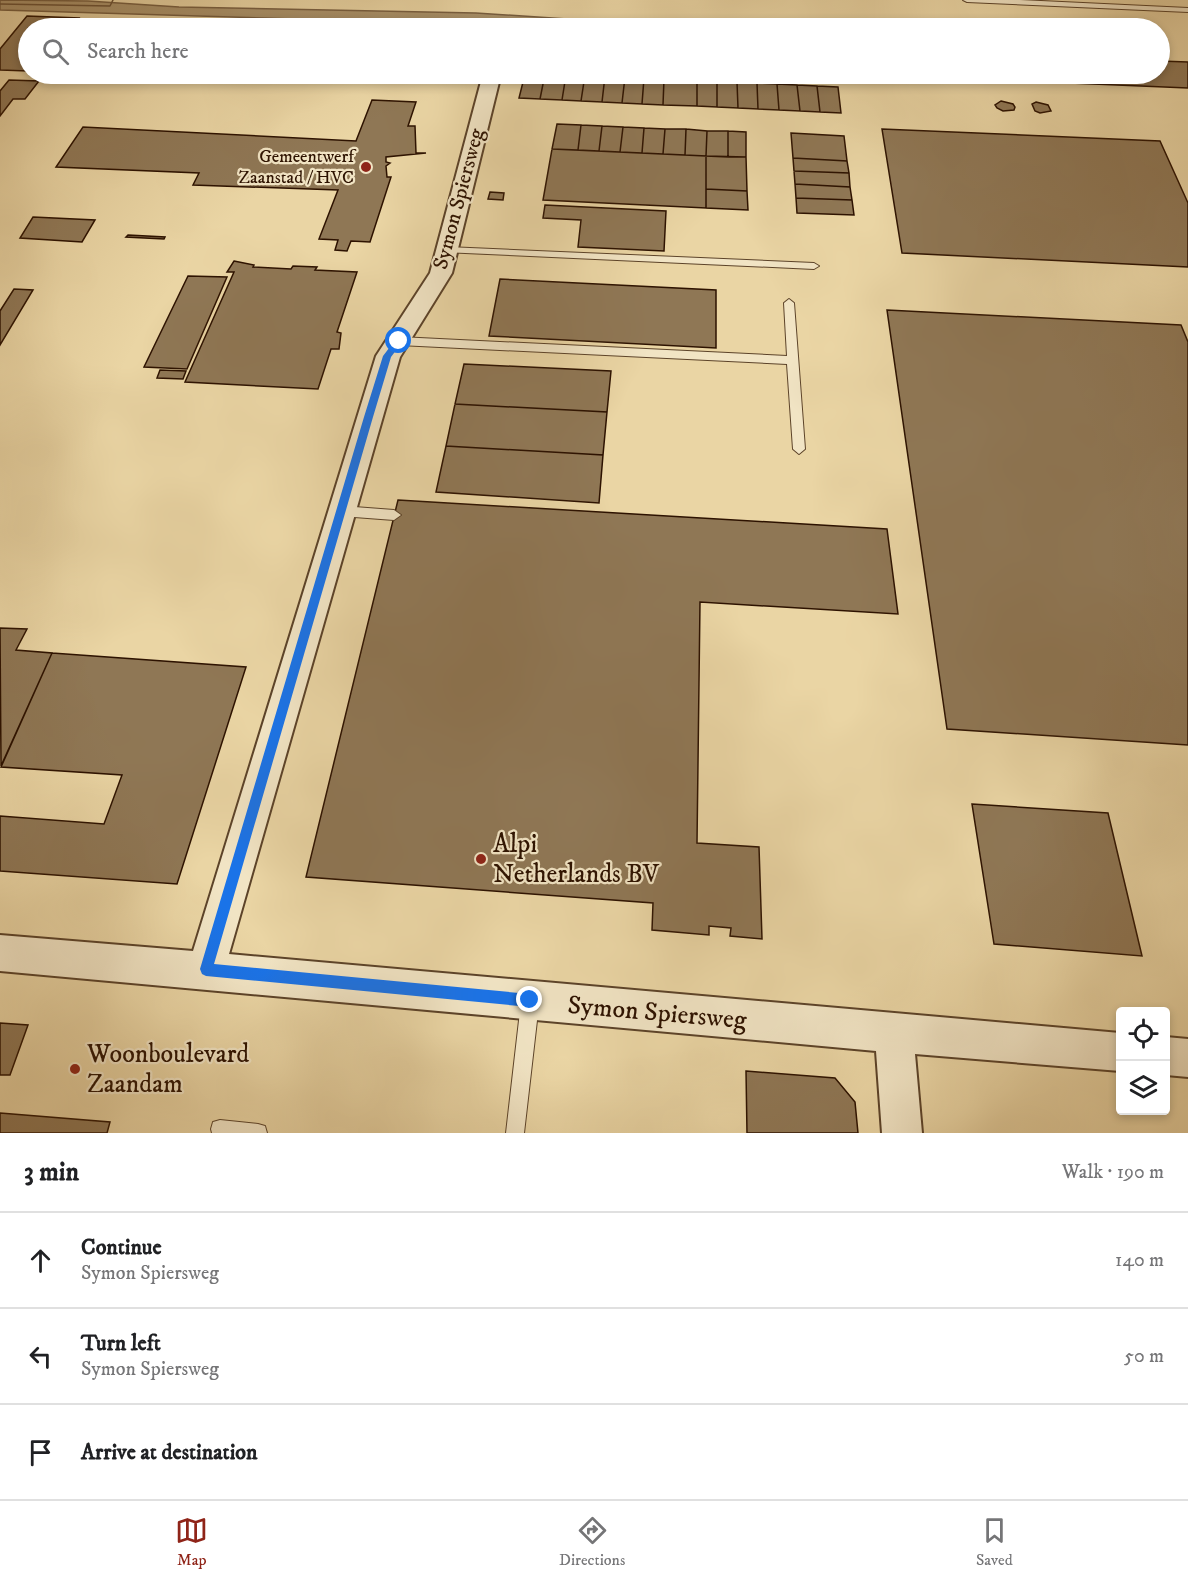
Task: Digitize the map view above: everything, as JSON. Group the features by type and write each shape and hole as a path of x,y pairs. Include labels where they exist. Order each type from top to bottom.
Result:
{"street":[{"name":"Symon Spiersweg","path":"206,969 388,356 441,273 489,84"},
{"name":"Symon Spiersweg","path":"0,953 206,969 894,1034 1116,1052"},
{"path":"894,1034 902,1133"},
{"path":"1170,1056 1188,1058"}],"lane":[{"path":"967,0 1188,10"},
{"path":"447,250 814,266"},
{"path":"789,303 799,449"},
{"path":"399,341 793,360"},
{"path":"341,511 394,515"},
{"path":"515,1133 530,1000"},
{"path":"220,1129 258,1133"}],"water":[{"path":"0,0 88,1 179,7 476,13 552,18 262,18 0,10"}],"building":[{"path":"27,16 79,18 25,18"},
{"path":"18,27 18,71 0,70 0,49"},
{"path":"1170,61 1188,62 1188,88 1092,84 1170,84"},
{"path":"9,80 18,80 18,84 37,84 25,99 13,99 0,116 0,91"},
{"path":"522,84 543,84 540,99 519,98"},
{"path":"543,84 565,84 562,100 540,99"},
{"path":"565,84 584,84 581,101 562,100"},
{"path":"584,84 604,84 602,102 581,101"},
{"path":"604,84 624,84 622,103 602,102"},
{"path":"624,84 644,84 642,104 622,103"},
{"path":"644,84 664,84 663,105 642,104"},
{"path":"664,84 697,84 697,106 663,105"},
{"path":"697,84 717,84 717,107 697,106"},
{"path":"717,84 737,84 738,108 717,107"},
{"path":"737,84 757,84 758,109 738,108"},
{"path":"757,84 777,84 779,110 758,109"},
{"path":"777,84 797,85 800,111 779,110"},
{"path":"797,85 817,86 820,112 800,111"},
{"path":"817,86 838,87 841,113 820,112"},
{"path":"372,100 416,102 408,126 415,126 416,153 426,153 386,157 386,162 390,163 386,166 387,177 391,177 370,242 351,241 347,251 335,250 338,240 319,239 338,190 193,185 199,173 56,167 83,127 356,141"},
{"path":"1001,101 1013,104 1014,110 1003,111 997,108 995,105"},
{"path":"1036,102 1048,105 1051,111 1040,113 1035,111 1032,104"},
{"path":"557,124 581,125 578,150 552,149"},
{"path":"581,125 602,126 599,151 578,150"},
{"path":"602,126 623,127 620,152 599,151"},
{"path":"623,127 644,128 642,153 620,152"},
{"path":"644,128 665,129 663,154 642,153"},
{"path":"665,129 686,129 685,155 663,154"},
{"path":"686,129 707,131 706,156 685,155"},
{"path":"882,129 1160,141 1188,203 1188,267 902,253"},
{"path":"707,131 728,131 728,157 706,156"},
{"path":"728,131 746,132 746,157 728,157"},
{"path":"791,133 844,136 847,161 793,158"},
{"path":"552,149 706,156 706,208 543,200"},
{"path":"706,156 746,157 747,191 706,189"},
{"path":"793,158 847,161 849,173 794,171"},
{"path":"794,171 849,173 850,187 795,184"},
{"path":"795,184 850,187 852,200 796,198"},
{"path":"706,189 747,191 748,210 706,208"},
{"path":"490,192 504,193 503,200 488,199"},
{"path":"796,198 852,200 854,215 797,213"},
{"path":"545,205 666,211 664,251 578,247 581,220 543,218"},
{"path":"33,217 95,220 82,242 20,238"},
{"path":"128,235 165,237 164,239 126,237"},
{"path":"234,261 254,265 253,267 291,269 293,266 317,267 315,270 357,272 337,332 341,333 339,349 331,349 318,389 185,382 234,272 227,272"},
{"path":"188,276 227,277 187,369 144,367"},
{"path":"500,279 716,290 716,348 489,336"},
{"path":"14,289 33,290 0,345 0,311"},
{"path":"887,310 1181,325 1188,342 1188,745 947,729"},
{"path":"464,364 611,371 607,412 455,404"},
{"path":"160,370 186,371 183,379 157,378"},
{"path":"455,404 607,412 603,455 446,446"},
{"path":"446,446 603,455 599,503 436,492"},
{"path":"398,500 887,529 898,614 700,602 697,843 759,847 762,939 730,936 731,928 709,926 709,935 652,930 653,903 306,877"},
{"path":"0,628 27,629 16,650 52,653 1,766"},
{"path":"52,653 246,667 177,884 0,871 0,816 104,824 122,775 1,767"},
{"path":"972,804 1108,813 1142,956 994,944"},
{"path":"0,1023 28,1025 10,1075 0,1075"},
{"path":"746,1071 835,1078 855,1102 858,1133 747,1133"},
{"path":"0,1113 110,1122 107,1133 0,1133"}],"place":[{"name":"Gemeentwerf Zaanstad / HVC","path":"366,167"},
{"name":"Alpi Netherlands BV","path":"481,859"},
{"name":"Woonboulevard Zaandam","path":"75,1069"}],"route":[{"path":"399,341 388,356 368,417 206,969 530,1000"}]}
